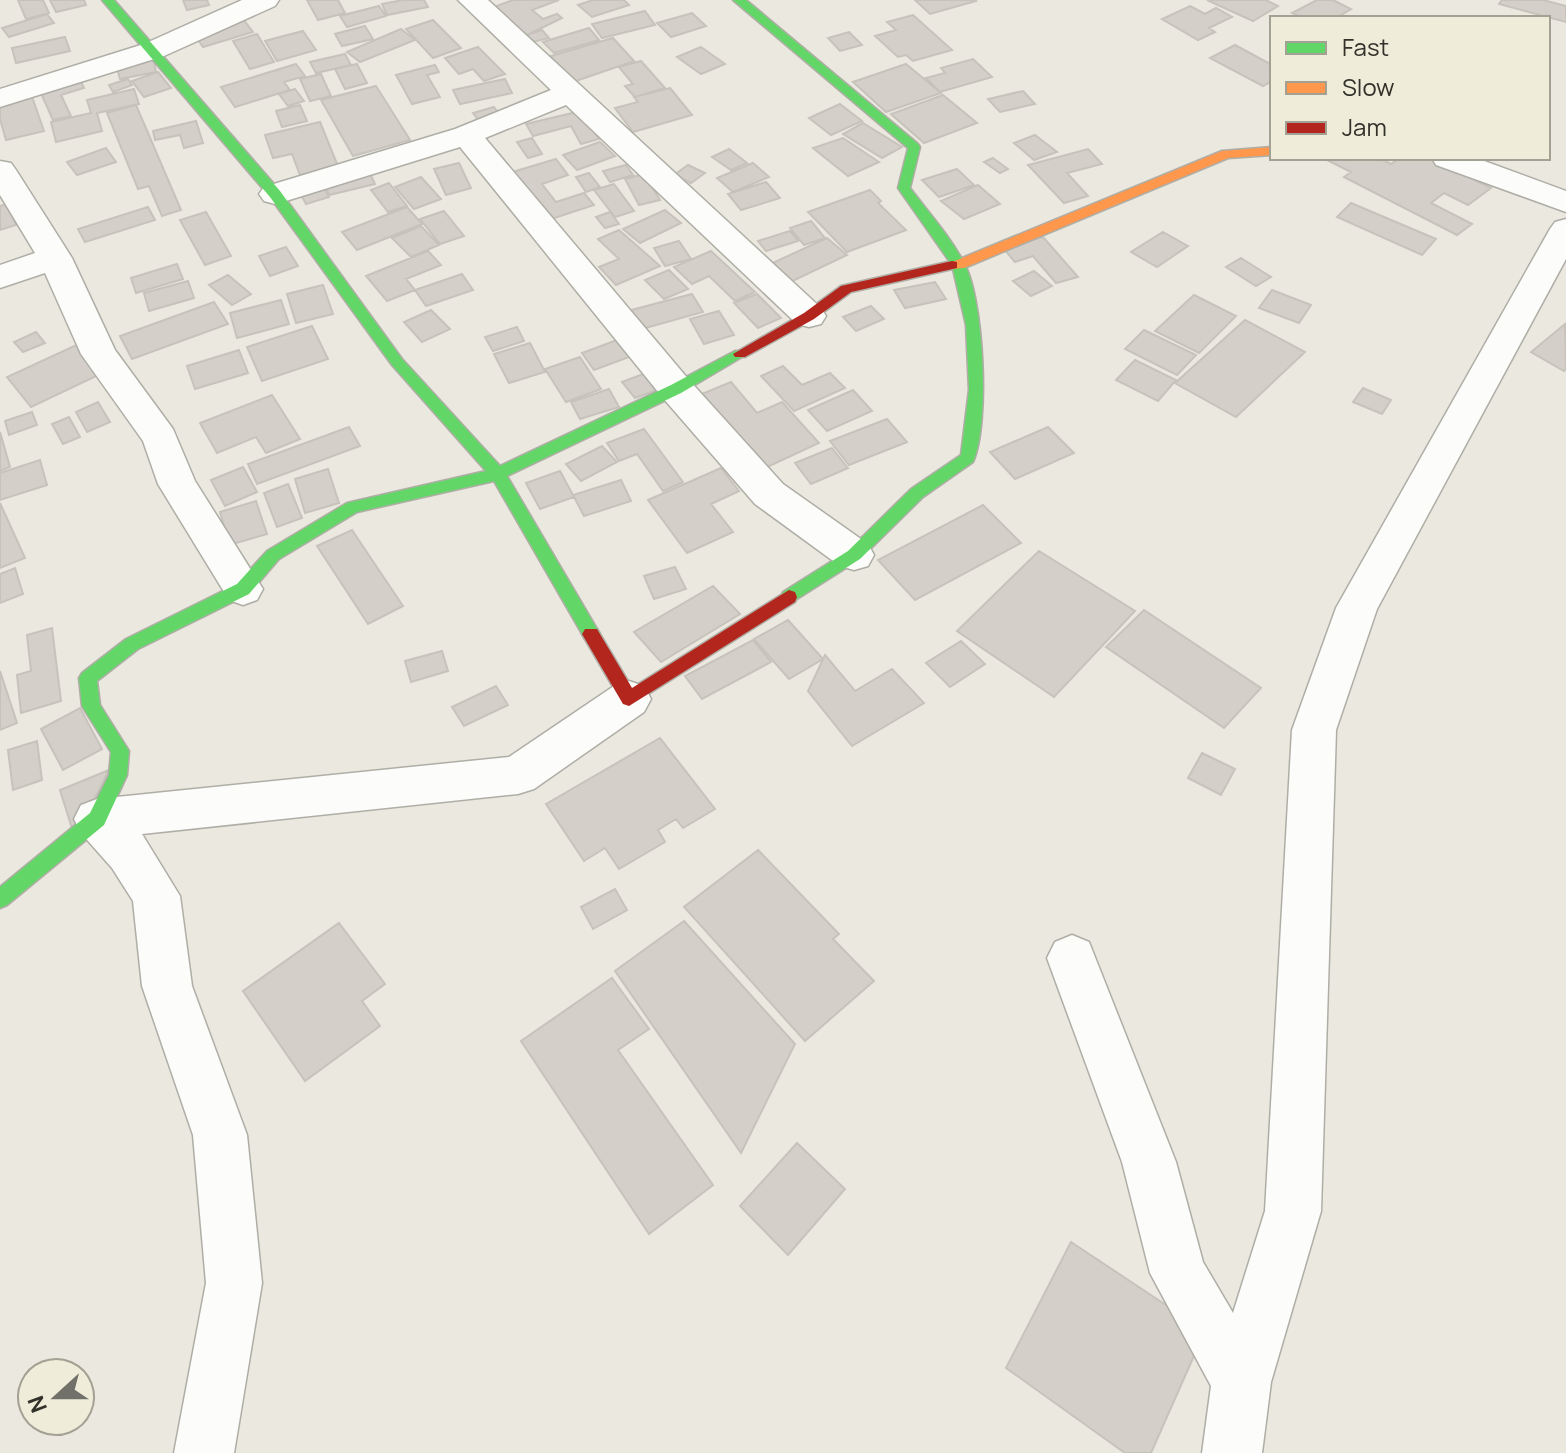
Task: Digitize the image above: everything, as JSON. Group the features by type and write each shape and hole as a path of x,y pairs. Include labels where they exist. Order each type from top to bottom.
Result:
{"street":[{"path":"108,0 275,194 397,362 498,474 629,699"},
{"path":"0,98 154,50 265,0"},
{"path":"472,0 809,316"},
{"path":"97,819 518,775 629,699 854,555 917,493 968,458 976,390 973,325 959,265 904,188 914,147 739,0"},
{"path":"275,194 466,135 571,92"},
{"path":"466,135 676,389 769,494 854,555"},
{"path":"0,899 97,819 118,775 120,751 91,706 88,678 132,644 243,589 273,555 353,507 498,474 676,389 809,316 846,289 946,265 959,265 1226,154 1270,151"},
{"path":"1452,160 1566,202"},
{"path":"0,170 55,258 99,354 160,438 177,484 243,589"},
{"path":"1232,1453 1241,1382 1293,1211 1314,730 1357,608 1566,229"},
{"path":"0,277 55,258"},
{"path":"97,819 129,853 156,896 167,986 220,1135 234,1283 204,1453"},
{"path":"1072,958 1149,1162 1178,1273 1241,1382"}],"building":[{"path":"18,0 43,0 49,13 26,19"},
{"path":"50,0 84,0 86,5 56,12"},
{"path":"183,0 207,0 209,5 187,10"},
{"path":"307,0 338,0 345,13 318,20"},
{"path":"424,0 428,7 387,15 382,4"},
{"path":"513,0 559,0 532,10 543,19 557,14 562,18 525,36 491,8"},
{"path":"593,0 624,0 629,5 592,17 578,5"},
{"path":"915,0 975,0 976,1 930,14"},
{"path":"1207,0 1266,0 1278,6 1253,21"},
{"path":"1317,0 1333,0 1351,9 1339,16 1299,16 1292,13"},
{"path":"1502,0 1543,0 1566,6 1566,22 1550,16 1499,4"},
{"path":"379,6 386,16 347,27 340,16"},
{"path":"1190,6 1205,14 1216,8 1232,17 1209,28 1215,32 1198,40 1162,19"},
{"path":"645,11 655,25 602,38 592,24"},
{"path":"692,13 706,26 671,37 657,23"},
{"path":"47,14 54,23 9,37 2,28"},
{"path":"913,15 952,50 913,61 906,55 898,57 875,36 896,30 887,22"},
{"path":"243,19 253,32 203,47 194,34"},
{"path":"433,20 461,48 433,58 406,29"},
{"path":"365,26 373,39 342,46 335,34"},
{"path":"589,28 599,40 554,53 543,42"},
{"path":"401,29 415,40 360,62 347,52"},
{"path":"542,30 549,38 533,42 527,35"},
{"path":"303,31 316,50 277,61 265,41"},
{"path":"849,32 862,45 840,51 828,38"},
{"path":"257,34 274,62 250,69 233,41"},
{"path":"65,37 70,51 16,63 12,48"},
{"path":"613,38 634,61 570,83 551,56"},
{"path":"1235,45 1270,64 1270,82 1263,86 1210,58"},
{"path":"478,47 505,74 484,81 473,69 459,74 445,58"},
{"path":"701,47 725,64 701,74 677,57"},
{"path":"345,54 351,65 316,73 310,62"},
{"path":"153,57 156,72 120,79 116,65"},
{"path":"973,59 992,77 940,92 926,78 945,73 941,68"},
{"path":"641,61 665,88 635,97 625,86 633,84 619,67"},
{"path":"296,64 305,76 284,82 290,90 235,107 221,87"},
{"path":"357,64 367,83 345,89 335,69"},
{"path":"906,64 941,93 886,112 853,82"},
{"path":"435,65 439,72 427,75 440,97 412,104 396,75"},
{"path":"158,72 171,88 144,97 132,81"},
{"path":"321,74 331,96 310,101 300,79"},
{"path":"79,78 84,88 61,95 71,116 53,120 39,89"},
{"path":"128,79 132,85 113,92 109,85"},
{"path":"505,79 512,93 460,104 453,90"},
{"path":"376,86 410,140 353,156 321,100"},
{"path":"670,88 692,115 633,132 615,108 638,102 634,97"},
{"path":"134,89 139,104 97,113 102,131 56,142 51,122 91,113 87,100"},
{"path":"295,89 304,101 288,106 279,94"},
{"path":"1023,91 1035,104 1000,112 988,99"},
{"path":"31,94 44,131 6,140 0,119 0,102"},
{"path":"943,95 977,123 924,143 891,114"},
{"path":"840,104 862,121 831,135 809,118"},
{"path":"136,105 181,210 162,216 149,186 138,189 107,113"},
{"path":"300,105 307,121 282,127 276,111"},
{"path":"494,107 500,115 479,121 473,113"},
{"path":"581,111 599,139 581,144 571,126 533,136 526,124"},
{"path":"196,121 203,143 184,148 180,135 155,140 153,131"},
{"path":"320,122 338,166 300,175 292,154 273,158 265,135"},
{"path":"863,123 902,147 882,158 843,134"},
{"path":"1035,135 1057,152 1034,160 1014,143"},
{"path":"532,138 542,154 528,158 517,142"},
{"path":"843,138 879,162 848,176 813,148"},
{"path":"600,142 615,156 577,170 563,155"},
{"path":"106,148 116,162 77,175 67,162"},
{"path":"729,149 747,163 731,170 712,157"},
{"path":"1088,149 1102,164 1067,173 1088,196 1064,203 1028,165"},
{"path":"993,158 1008,169 1000,173 984,162"},
{"path":"556,159 568,175 542,184 556,202 584,193 594,205 542,222 506,174"},
{"path":"1383,160 1391,164 1397,160 1435,160 1491,188 1468,205 1444,193 1431,203 1472,224 1457,235 1344,177 1351,172 1329,161"},
{"path":"459,163 471,188 446,195 434,169"},
{"path":"753,163 769,177 733,192 717,178"},
{"path":"626,165 633,175 610,182 603,171"},
{"path":"688,165 705,173 691,183 674,175"},
{"path":"957,169 974,185 939,197 922,180"},
{"path":"369,171 375,184 329,195 324,182"},
{"path":"589,173 600,187 586,192 576,177"},
{"path":"644,174 660,200 639,205 625,179"},
{"path":"421,177 441,199 414,209 395,187"},
{"path":"766,182 780,198 741,210 728,194"},
{"path":"389,183 407,206 388,212 371,190"},
{"path":"614,184 634,211 615,217 594,190"},
{"path":"978,185 1000,204 964,219 941,201"},
{"path":"323,186 329,197 306,204 300,193"},
{"path":"870,190 881,201 878,203 906,230 847,252 808,212"},
{"path":"1351,203 1436,239 1422,255 1337,217"},
{"path":"7,204 16,225 0,230 0,206"},
{"path":"148,207 155,220 85,242 78,229"},
{"path":"407,207 422,224 357,250 342,232"},
{"path":"665,210 681,223 640,243 623,229"},
{"path":"444,211 464,236 440,244 420,219"},
{"path":"206,212 231,256 205,265 180,220"},
{"path":"610,212 619,224 605,228 596,217"},
{"path":"811,221 825,238 804,245 790,228"},
{"path":"421,226 439,245 411,257 392,238"},
{"path":"619,230 660,266 616,285 599,267 619,259 598,239"},
{"path":"790,231 798,241 766,251 758,241"},
{"path":"1163,232 1188,246 1157,267 1131,252"},
{"path":"1043,237 1078,277 1056,283 1033,256 1015,262 1003,248"},
{"path":"827,238 847,255 784,285 764,267"},
{"path":"679,241 691,259 665,266 654,248"},
{"path":"286,247 298,266 270,276 259,256"},
{"path":"428,251 441,265 406,279 415,290 387,301 366,276"},
{"path":"711,251 755,292 735,301 709,276 692,284 674,267"},
{"path":"1241,258 1271,277 1256,286 1226,267"},
{"path":"177,264 183,279 136,293 131,278"},
{"path":"669,270 688,289 664,299 645,280"},
{"path":"1034,271 1052,286 1031,296 1013,281"},
{"path":"462,274 473,290 426,306 415,290"},
{"path":"228,275 251,294 232,305 209,285"},
{"path":"188,281 194,298 149,311 144,293"},
{"path":"935,282 946,299 905,308 894,290"},
{"path":"323,285 333,314 296,323 287,294"},
{"path":"1272,290 1311,305 1299,323 1259,308"},
{"path":"692,294 703,312 638,330 628,311"},
{"path":"757,294 781,318 758,328 734,303"},
{"path":"1194,295 1236,316 1199,353 1155,331"},
{"path":"281,300 289,324 237,338 230,313"},
{"path":"214,302 228,324 132,359 120,336"},
{"path":"871,306 884,319 856,331 843,317"},
{"path":"431,310 450,329 422,342 404,322"},
{"path":"719,311 734,335 704,344 690,319"},
{"path":"1245,320 1305,352 1236,417 1175,383"},
{"path":"1565,324 1566,369 1564,371 1531,352"},
{"path":"312,326 328,359 262,381 247,347"},
{"path":"517,327 524,341 493,351 485,337"},
{"path":"1144,330 1196,355 1177,375 1125,349"},
{"path":"36,332 45,343 23,352 14,342"},
{"path":"617,340 629,357 594,370 582,353"},
{"path":"83,342 107,371 31,407 7,377"},
{"path":"530,343 545,372 509,383 494,354"},
{"path":"239,350 248,373 195,389 187,366"},
{"path":"580,357 601,389 566,402 545,369"},
{"path":"1135,360 1176,380 1158,401 1116,380"},
{"path":"783,366 802,385 830,373 845,388 794,411 761,376"},
{"path":"646,373 659,389 635,398 622,382"},
{"path":"731,382 757,413 782,402 819,443 765,468 702,394"},
{"path":"1363,388 1391,400 1382,414 1353,402"},
{"path":"609,389 619,407 580,419 571,402"},
{"path":"853,390 872,411 827,431 808,410"},
{"path":"272,395 300,439 266,453 256,437 217,453 200,423"},
{"path":"98,402 110,422 87,432 76,412"},
{"path":"32,412 37,425 9,435 5,421"},
{"path":"69,417 80,437 63,444 52,424"},
{"path":"887,419 907,442 849,465 830,441"},
{"path":"349,427 360,446 257,484 248,464"},
{"path":"1048,427 1074,453 1015,479 990,452"},
{"path":"644,429 683,482 663,491 637,454 619,461 607,443"},
{"path":"0,432 10,467 0,471"},
{"path":"602,446 617,462 581,481 566,464"},
{"path":"832,448 848,468 811,484 795,463"},
{"path":"40,460 47,485 0,500 0,473"},
{"path":"243,467 257,492 225,506 211,480"},
{"path":"721,468 739,491 711,504 733,532 687,553 648,500"},
{"path":"328,469 339,503 305,513 295,479"},
{"path":"560,471 574,497 540,509 526,483"},
{"path":"621,480 631,501 584,516 573,495"},
{"path":"288,484 302,518 277,527 264,493"},
{"path":"256,501 267,534 229,545 220,512"},
{"path":"0,503 25,558 0,568"},
{"path":"983,505 1021,543 915,600 878,560"},
{"path":"352,530 403,606 368,624 317,546"},
{"path":"1039,551 1135,611 1054,697 957,631"},
{"path":"675,567 686,589 654,599 644,576"},
{"path":"15,568 23,594 0,603 0,574"},
{"path":"713,586 740,614 661,662 634,632"},
{"path":"1144,610 1261,688 1224,728 1106,647"},
{"path":"788,620 823,659 789,679 754,639"},
{"path":"52,628 61,701 21,713 17,675 31,671 27,635"},
{"path":"753,640 771,662 702,699 685,676"},
{"path":"961,641 985,664 950,687 926,663"},
{"path":"442,651 448,671 411,682 405,661"},
{"path":"825,655 855,691 892,669 924,703 852,746 808,691"},
{"path":"0,671 17,723 0,730"},
{"path":"496,686 508,705 464,726 452,707"},
{"path":"80,708 102,749 63,770 41,729"},
{"path":"660,738 715,809 683,828 676,819 658,830 665,842 619,869 605,848 584,861 546,804"},
{"path":"37,741 42,780 13,790 8,750"},
{"path":"1202,753 1235,769 1221,795 1188,778"},
{"path":"109,770 75,838 60,790"},
{"path":"758,850 839,934 833,939 874,981 805,1041 684,907"},
{"path":"615,889 627,910 593,929 581,907"},
{"path":"684,921 795,1044 741,1153 615,971"},
{"path":"339,923 385,984 362,1001 380,1026 305,1081 243,991"},
{"path":"612,978 649,1029 618,1050 713,1185 649,1234 521,1041"},
{"path":"797,1143 845,1189 788,1255 740,1206"},
{"path":"1071,1242 1205,1331 1151,1453 1125,1453 1006,1368"}],"traffic: fast":[{"path":"108,0 275,194 397,362 498,474 591,634"},
{"path":"739,0 914,147 904,188 959,265 973,325 976,390 968,458 917,493 854,555 789,597"},
{"path":"0,899 97,819 118,775 120,751 91,706 88,678 132,644 243,589 273,555 353,507 498,474 676,389 740,354"}],"traffic: slow":[{"path":"952,265 959,265 1226,154 1270,151"}],"traffic: jam":[{"path":"740,354 809,316 846,289 952,265"},
{"path":"591,634 629,699 789,597"}]}
